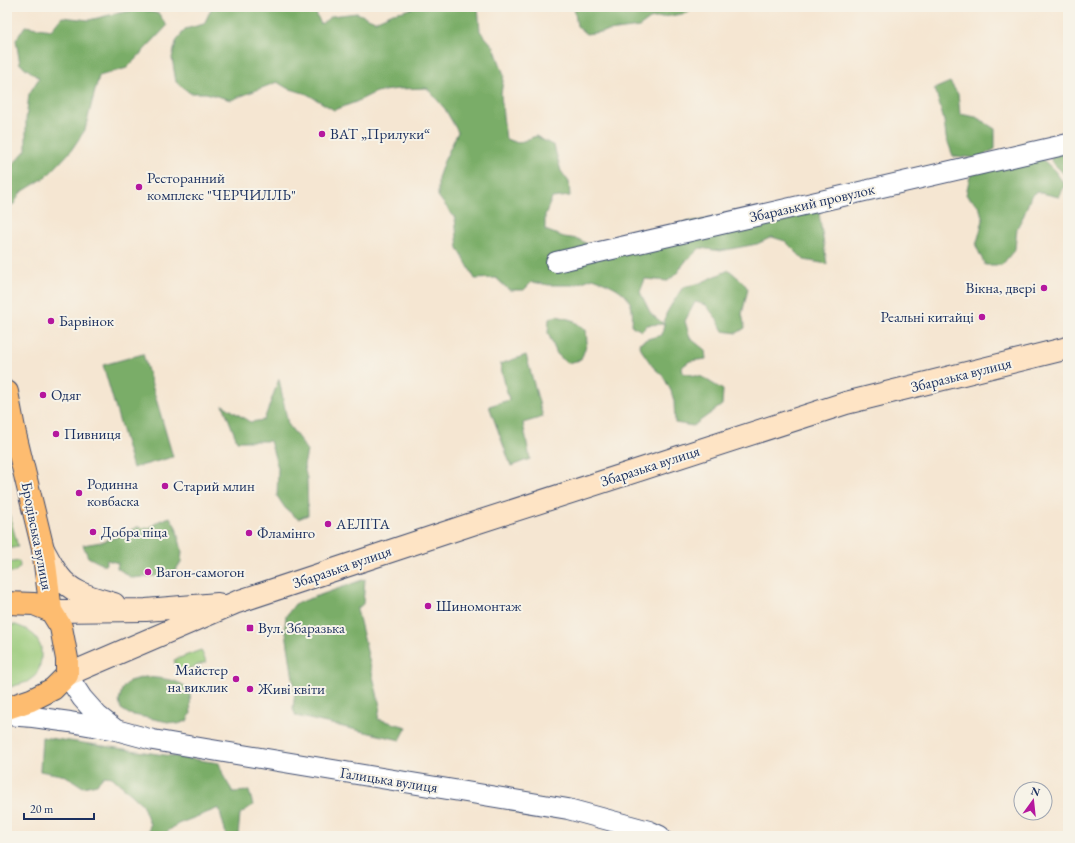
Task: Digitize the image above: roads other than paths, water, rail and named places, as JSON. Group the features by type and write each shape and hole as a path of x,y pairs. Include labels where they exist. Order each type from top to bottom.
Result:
{"main road":[{"name":"Збаразька вулиця","path":"67,675 237,602 472,524 846,403 1068,348"},
{"name":"Бродівська вулиця","path":"7,392 15,434 43,549 51,611"},
{"path":"43,549 60,577 71,588 88,597 136,610"},
{"name":"Збаразька вулиця","path":"51,611 136,610 237,602"},
{"path":"7,603 34,604 51,611 61,627 67,659 67,675 53,688 31,700 7,708"}],"street":[{"name":"Збаразький провулок","path":"556,262 1068,144"},
{"name":"Галицька вулиця","path":"67,675 82,698 98,716 116,730"},
{"name":"Галицька вулиця","path":"7,716 70,722 116,730 153,740 198,748 568,809 649,831 660,836"}],"place":[{"name":"ВАТ „Прилуки“","path":"322,134"},
{"name":"Ресторанний комплекс \"ЧЕРЧИЛЛЬ\"","path":"139,187"},
{"name":"Вікна, двері","path":"1044,288"},
{"name":"Реальні китайці","path":"982,317"},
{"name":"Барвінок","path":"51,321"},
{"name":"Одяг","path":"43,395"},
{"name":"Пивниця","path":"56,434"},
{"name":"Старий млин","path":"165,486"},
{"name":"Родинна ковбаска","path":"79,493"},
{"name":"АЕЛІТА","path":"328,524"},
{"name":"Добра піца","path":"93,532"},
{"name":"Фламінго","path":"249,533"},
{"name":"Вагон-самогон","path":"148,572"},
{"name":"Шиномонтаж","path":"428,606"},
{"name":"Вул. Збаразька","path":"250,628"},
{"name":"Майстер на виклик","path":"236,679"},
{"name":"Живі квіти","path":"250,689"}]}
